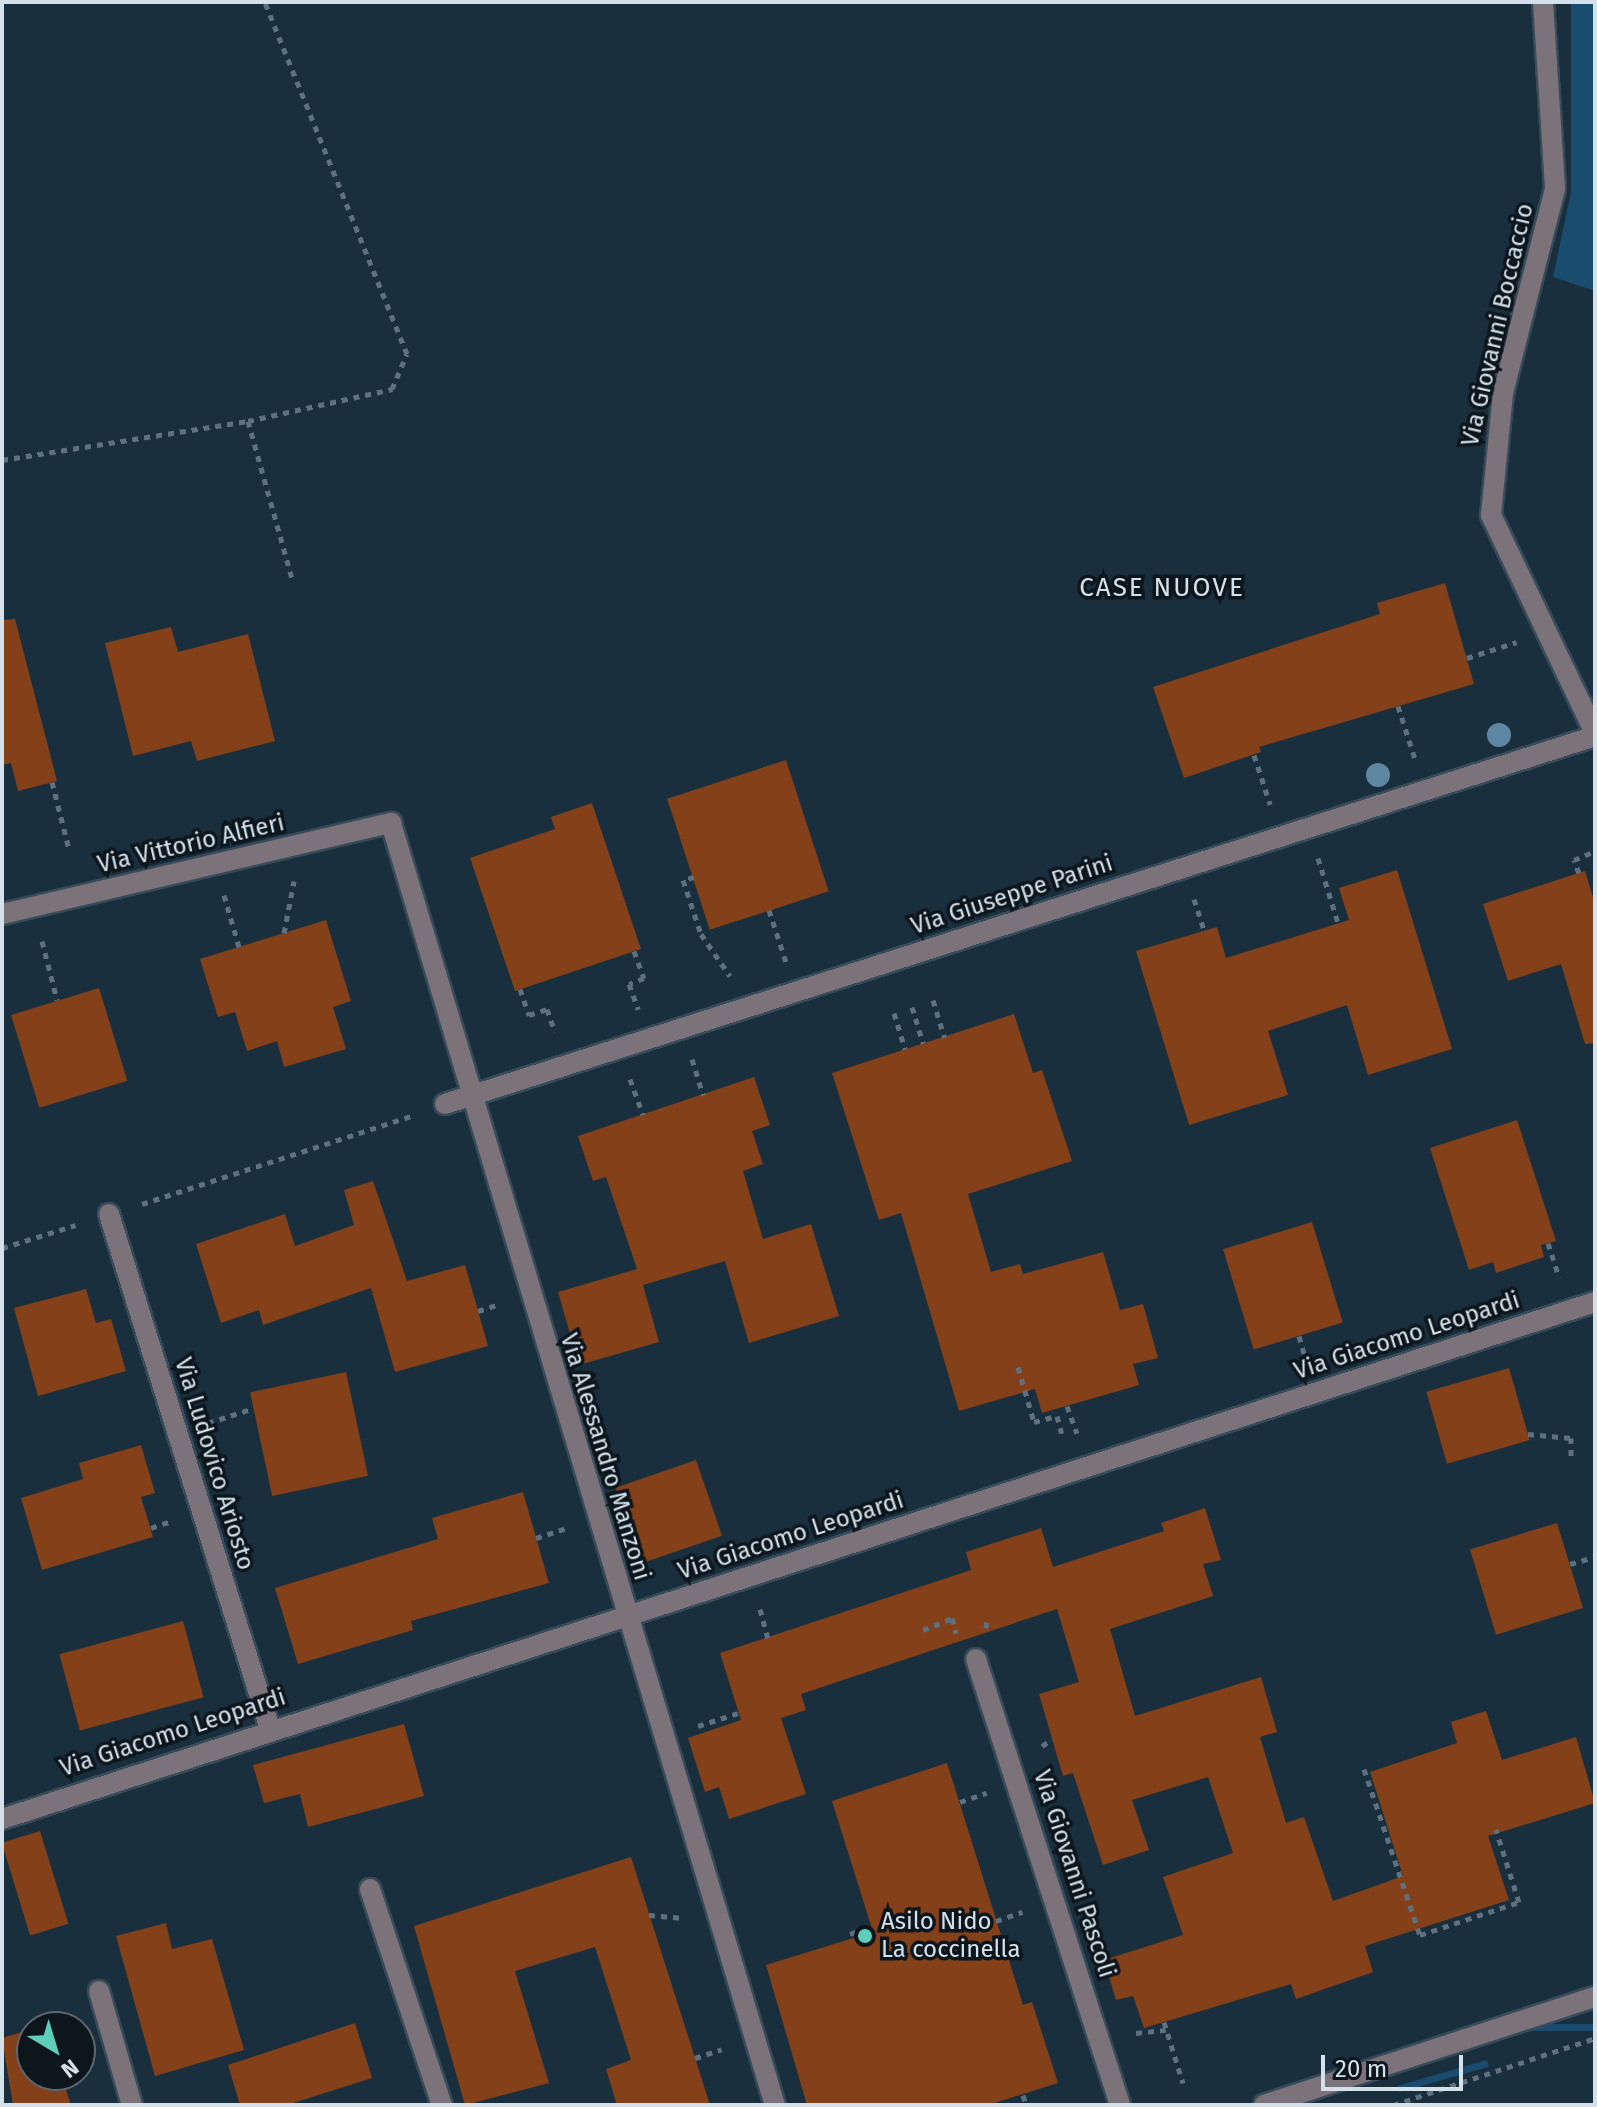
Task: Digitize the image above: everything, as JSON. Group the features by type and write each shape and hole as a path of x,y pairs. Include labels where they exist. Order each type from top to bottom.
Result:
{"street":[{"name":"Via Giovanni Boccaccio","path":"1543,2 1555,189 1503,393 1491,515 1595,735"},
{"name":"Via Giuseppe Parini","path":"445,1104 1595,735"},
{"name":"Via Alessandro Manzoni","path":"391,823 625,1618 775,2105"},
{"name":"Via Vittorio Alfieri","path":"2,914 391,823"},
{"name":"Via Ludovico Ariosto","path":"109,1214 270,1729"},
{"name":"Via Giacomo Leopardi","path":"2,1819 270,1729 625,1618 1595,1302"},
{"name":"Via Giovanni Pascoli","path":"968,1652 1120,2105"},
{"path":"370,1889 442,2105"},
{"path":"99,1991 132,2105"},
{"path":"1264,2105 1595,1997"}],"path":[{"path":"2,460 248,421 392,389 407,354 265,2"},
{"path":"248,421 293,582"},
{"path":"1467,658 1518,642"},
{"path":"1398,706 1416,760"},
{"path":"1254,755 1272,808"},
{"path":"52,782 69,849"},
{"path":"1579,873 1574,860 1595,851"},
{"path":"1317,854 1338,923"},
{"path":"284,933 295,871"},
{"path":"694,877 683,880 701,934 736,988"},
{"path":"221,883 239,947"},
{"path":"1193,894 1204,930"},
{"path":"769,910 788,971"},
{"path":"38,928 57,1000"},
{"path":"634,951 644,978 629,984 641,1017"},
{"path":"520,989 529,1015 547,1009 559,1044"},
{"path":"933,1000 944,1037"},
{"path":"912,1007 923,1043"},
{"path":"894,1013 905,1049"},
{"path":"691,1058 703,1095"},
{"path":"630,1078 643,1115"},
{"path":"2,1248 445,1104"},
{"path":"1548,1243 1564,1292"},
{"path":"478,1311 509,1302"},
{"path":"1299,1336 1310,1376"},
{"path":"1018,1367 1034,1422 1057,1416 1063,1438"},
{"path":"1067,1406 1077,1433"},
{"path":"199,1426 254,1408"},
{"path":"1528,1434 1571,1438 1571,1460"},
{"path":"151,1528 176,1520"},
{"path":"536,1538 578,1524"},
{"path":"1570,1564 1595,1557"},
{"path":"756,1597 768,1638"},
{"path":"923,1630 952,1618 968,1652"},
{"path":"693,1728 738,1713"},
{"path":"1364,1769 1420,1935 1519,1902 1496,1830"},
{"path":"960,1802 999,1790"},
{"path":"996,1921 1035,1908"},
{"path":"649,1915 696,1920"},
{"path":"850,1934 863,1929 865,1936"},
{"path":"1164,2022 1183,2083"},
{"path":"1134,2025 1138,2039 1166,2030"},
{"path":"1393,2105 1595,2038"},
{"path":"695,2058 734,2045"},
{"path":"1023,2095 1026,2105"}],"shaded area":[{"path":"1571,2 1595,2 1595,291 1553,277 1571,192"},
{"path":"1493,2024 1595,2024 1595,2031 1493,2031"},
{"path":"1487,2060 1489,2067 1400,2092 1398,2086"}],"building":[{"path":"1445,583 1474,684 1259,747 1261,752 1184,778 1153,687 1380,614 1377,603"},
{"path":"15,619 57,781 18,791 11,763 2,765 2,620"},
{"path":"171,627 178,652 248,634 275,741 197,761 191,741 133,756 105,643"},
{"path":"786,760 829,891 710,930 667,799"},
{"path":"592,803 641,949 515,991 470,858 555,829 551,817"},
{"path":"1397,870 1452,1049 1368,1075 1347,1005 1268,1031 1288,1095 1189,1125 1136,951 1217,927 1226,958 1349,920 1339,888"},
{"path":"1585,871 1595,904 1595,1043 1585,1044 1561,964 1508,981 1483,904"},
{"path":"326,920 351,1001 333,1007 346,1049 284,1067 277,1041 247,1051 235,1012 218,1017 200,959"},
{"path":"99,988 127,1081 39,1108 11,1015"},
{"path":"1014,1014 1033,1073 1042,1070 1072,1161 968,1194 991,1272 1020,1264 1023,1274 1103,1252 1120,1310 1143,1304 1158,1358 1133,1364 1139,1385 1042,1413 1035,1389 959,1411 901,1213 879,1220 832,1073"},
{"path":"754,1077 770,1125 752,1131 763,1164 743,1171 763,1239 811,1224 839,1316 749,1343 725,1261 643,1285 659,1342 579,1365 558,1292 637,1269 606,1177 593,1181 578,1136"},
{"path":"1517,1120 1556,1241 1541,1245 1544,1257 1496,1273 1493,1262 1469,1270 1430,1148"},
{"path":"373,1181 407,1281 465,1265 488,1346 395,1372 371,1288 263,1325 259,1310 221,1323 196,1244 285,1214 295,1246 354,1225 344,1190"},
{"path":"1312,1222 1343,1322 1254,1350 1223,1249"},
{"path":"86,1289 96,1323 111,1319 126,1371 38,1396 14,1308"},
{"path":"1509,1368 1530,1440 1447,1464 1426,1392"},
{"path":"346,1372 368,1476 272,1496 250,1392"},
{"path":"141,1445 155,1493 141,1497 153,1537 42,1570 21,1498 83,1479 79,1463"},
{"path":"696,1460 722,1536 642,1563 616,1488"},
{"path":"523,1492 549,1583 411,1621 413,1630 298,1664 275,1588 438,1539 432,1518"},
{"path":"1205,1508 1221,1560 1203,1564 1213,1596 1110,1629 1135,1716 1261,1677 1277,1732 1260,1737 1286,1823 1304,1817 1333,1901 1403,1876 1370,1772 1457,1743 1451,1722 1486,1711 1502,1760 1576,1737 1595,1803 1488,1836 1509,1900 1365,1946 1373,1972 1296,1999 1291,1984 1144,2028 1133,1996 1116,2000 1104,1960 1183,1935 1163,1877 1233,1853 1208,1777 1132,1800 1149,1850 1103,1865 1073,1773 1063,1776 1039,1694 1079,1682 1057,1609 801,1694 806,1710 781,1718 806,1794 729,1819 719,1787 705,1792 688,1738 741,1720 720,1653 971,1570 966,1552 1041,1528 1053,1567 1164,1531 1161,1523"},
{"path":"1557,1523 1583,1608 1496,1635 1470,1550"},
{"path":"183,1621 203,1697 80,1730 59,1654"},
{"path":"404,1724 424,1796 308,1827 300,1794 264,1803 253,1765"},
{"path":"947,1763 1023,2005 1032,2002 1058,2083 988,2105 807,2105 766,1965 873,1932 832,1801"},
{"path":"40,1831 68,1924 30,1935 2,1843"},
{"path":"631,1857 710,2105 617,2105 606,2069 631,2060 595,1947 515,1971 549,2083 465,2105 414,1926"},
{"path":"166,1923 172,1949 212,1939 244,2050 155,2076 116,1936"},
{"path":"355,2023 372,2078 287,2105 240,2105 228,2065"},
{"path":"16,2034 16,2091 66,2091 71,2105 13,2105 2,2038"}],"place":[{"name":"Asilo Nido La coccinella","path":"865,1936"}],"district":[{"name":"CASE NUOVE","path":"1162,588"}]}
